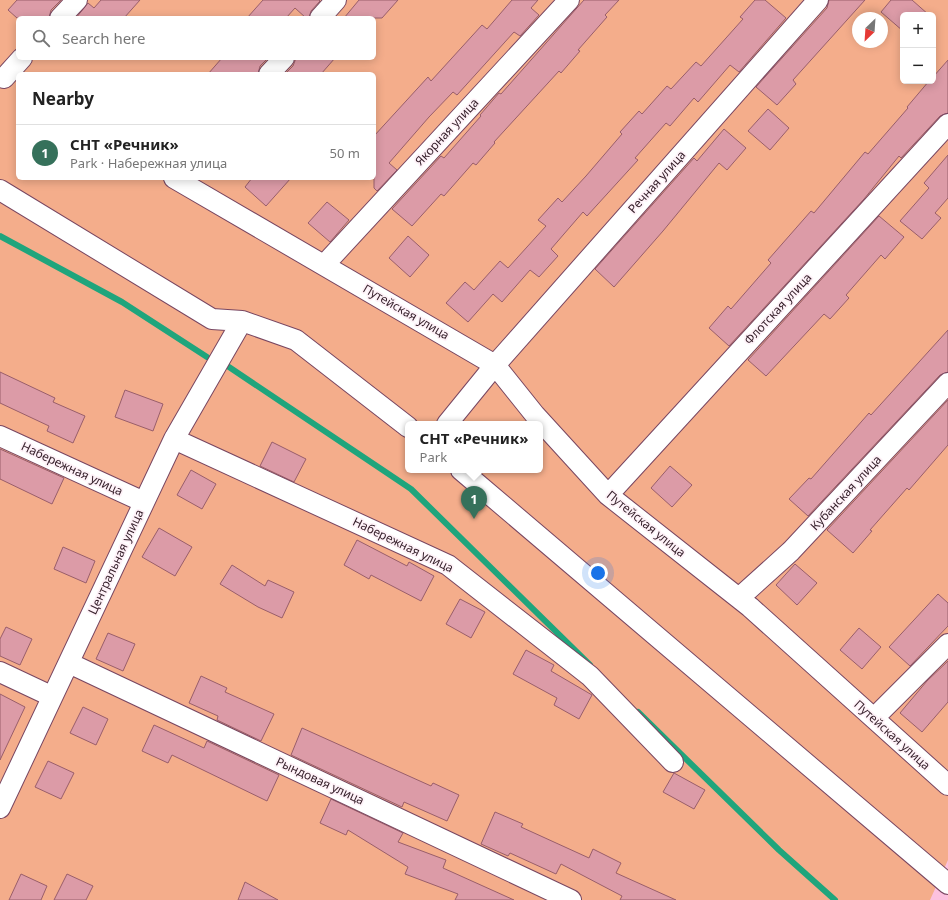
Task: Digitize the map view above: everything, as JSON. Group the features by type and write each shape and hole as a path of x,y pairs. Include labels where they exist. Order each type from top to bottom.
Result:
{"street":[{"path":"62,16 77,0"},
{"path":"322,16 336,0"},
{"name":"Якорная улица","path":"325,264 569,0"},
{"name":"Речная улица","path":"449,421 495,365 818,0"},
{"path":"7,80 21,60"},
{"path":"271,72 282,60"},
{"name":"Флотская улица","path":"608,495 948,124"},
{"name":"Путейская улица","path":"178,180 325,264 495,365 540,421"},
{"path":"0,190 212,318 242,321 296,340 405,425"},
{"name":"Центральная улица","path":"0,808 51,696 69,663 174,439 242,321"},
{"name":"Кубанская улица","path":"739,598 791,551 948,383"},
{"name":"Путейская улица","path":"543,424 608,495 739,598 948,785"},
{"name":"Набережная улица","path":"0,436 144,502"},
{"name":"Набережная улица","path":"174,439 448,565 590,676 673,762"},
{"path":"465,473 948,884"},
{"path":"874,718 948,644"},
{"name":"Рындовая улица","path":"69,663 571,900"},
{"path":"0,672 51,696"}],"shaded area":[{"path":"0,0 948,0 948,860 930,900 0,900"}],"building":[{"path":"17,0 61,0 51,10 50,16 16,17 8,10"},
{"path":"101,0 140,0 126,16 78,16 88,3 94,8"},
{"path":"263,0 320,1 311,11 310,16 304,16 295,8 288,16 249,16"},
{"path":"359,0 398,0 382,18 376,18 376,16 346,16"},
{"path":"512,0 538,0 531,8 539,15 520,36 514,32 457,95 453,92 429,117 389,163 397,170 377,191 374,188 374,180 376,180 376,134 428,77 431,81 482,25 487,29"},
{"path":"584,0 619,0 605,15 607,17 578,50 580,51 561,73 559,71 494,142 495,143 476,165 473,163 444,196 441,194 412,226 392,209 441,156 444,158 499,93 501,94"},
{"path":"755,0 765,0 786,18 739,72 730,65 698,102 694,98 670,126 666,123 635,158 638,160 587,216 583,212 551,249 558,256 539,277 530,270 502,302 493,294 468,322 446,303 465,282 474,290 500,261 508,268 546,226 538,220 558,198 562,202 622,134 620,132 639,111 642,114 667,86 671,89 696,62 701,66 743,19 740,17"},
{"path":"829,0 865,0 854,12 852,12 852,14 793,80 796,84 777,105 756,87 827,8"},
{"path":"891,0 912,0 926,12 900,12 900,28 888,18 888,12 881,12"},
{"path":"220,60 266,60 260,66 258,72 210,72"},
{"path":"295,60 333,60 323,72 287,72 293,66"},
{"path":"948,60 948,113 940,116 901,158 899,156 864,199 729,346 709,328 728,306 731,309 771,263 768,260 811,211 814,213 865,152 868,154 908,108 907,107 926,84 936,84 936,74"},
{"path":"768,109 789,128 770,150 748,131"},
{"path":"724,129 746,148 727,170 719,163 663,231 614,287 595,269 694,158 697,161"},
{"path":"948,155 948,198 935,213 941,218 922,239 900,221 929,188 924,183"},
{"path":"250,180 289,180 266,206 245,187"},
{"path":"327,202 349,220 330,242 308,223"},
{"path":"879,216 904,237 885,259 881,255 846,295 849,298 830,319 824,314 766,376 748,360"},
{"path":"408,236 429,255 410,277 389,258"},
{"path":"948,330 948,372 940,375 808,516 789,499 809,478 811,479 869,413 871,415"},
{"path":"0,372 55,398 53,402 85,416 73,443 47,431 49,426 0,403"},
{"path":"125,390 163,404 153,431 115,417"},
{"path":"948,400 948,445 909,490 907,488 870,530 872,531 853,553 827,530"},
{"path":"272,442 306,459 294,482 260,466"},
{"path":"0,449 64,478 52,504 0,479"},
{"path":"670,466 692,485 672,507 651,488"},
{"path":"191,470 216,484 202,509 177,495"},
{"path":"159,528 192,547 175,576 142,557"},
{"path":"357,540 407,566 409,562 434,576 421,601 371,575 369,579 344,565"},
{"path":"63,547 95,561 86,583 54,569"},
{"path":"795,564 817,583 797,605 776,585"},
{"path":"232,565 265,586 268,580 294,592 282,618 258,607 220,584"},
{"path":"938,594 948,603 948,626 910,666 889,647"},
{"path":"460,599 485,612 471,638 446,624"},
{"path":"6,627 32,639 20,665 0,656 0,639"},
{"path":"859,628 881,647 862,669 840,650"},
{"path":"108,633 135,644 123,671 96,659"},
{"path":"526,650 554,665 551,671 592,695 579,719 554,705 557,698 513,674"},
{"path":"948,661 948,702 922,732 900,713 927,681"},
{"path":"201,676 227,688 225,692 274,714 261,741 217,720 218,716 189,703"},
{"path":"0,694 25,707 0,760"},
{"path":"83,707 108,719 96,745 70,733"},
{"path":"154,725 204,748 207,741 279,775 267,801 172,755 168,763 142,751"},
{"path":"302,728 431,786 433,783 459,795 447,821 404,802 402,807 291,755"},
{"path":"48,761 74,773 61,799 35,787"},
{"path":"674,773 705,790 694,809 663,792"},
{"path":"331,799 403,833 398,842 446,860 443,868 514,900 455,900 458,894 405,874 408,867 348,830 346,835 320,823"},
{"path":"495,812 523,824 521,827 589,858 593,849 621,863 616,873 676,900 620,900 622,896 561,864 556,874 510,853 508,856 481,844"},
{"path":"21,874 47,886 41,900 9,900"},
{"path":"67,874 93,886 86,900 54,900"},
{"path":"245,882 278,900 238,900"}],"waterway":[{"path":"0,236 122,302 207,357"},
{"path":"229,367 411,489 590,665"},
{"path":"638,712 779,850 835,900"}],"place":[{"name":"СНТ «Речник»","path":"474,519"}]}
